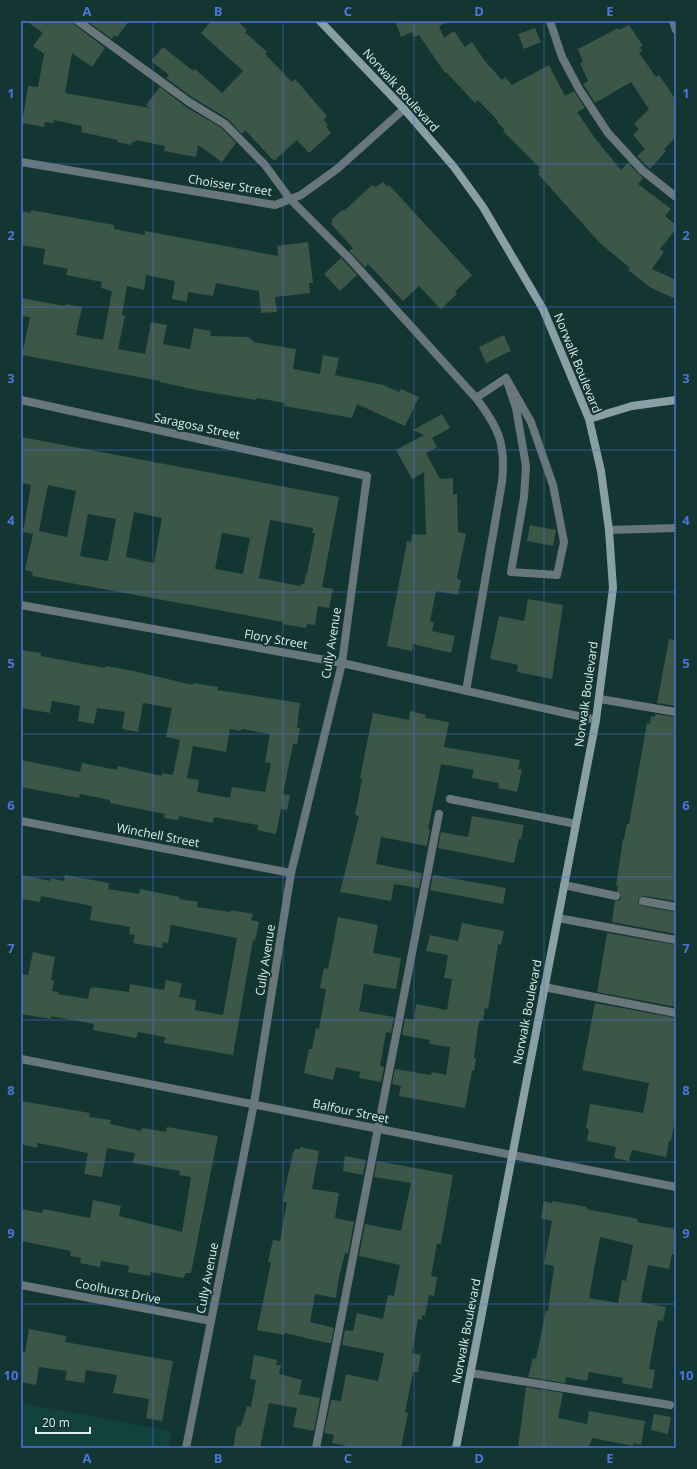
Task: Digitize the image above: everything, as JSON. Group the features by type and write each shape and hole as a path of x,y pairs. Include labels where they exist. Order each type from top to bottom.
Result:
{"main road":[{"name":"Norwalk Boulevard","path":"320,21 404,109 454,168 483,207 543,309 589,419 600,471 609,530 613,588 600,699 456,1448"},
{"path":"589,419 632,406 676,400"}],"street":[{"path":"78,21 189,102 226,124 265,165 290,200 349,258 476,398 492,419 501,440 504,463 466,691"},
{"path":"550,21 562,57 579,89 608,133 642,170 676,197"},
{"path":"673,21 676,30"},
{"name":"Choisser Street","path":"21,162 276,205 301,195 337,168 404,109"},
{"path":"476,398 506,378"},
{"path":"506,378 531,422 553,485 564,542 557,576 511,572 524,497 526,466 516,408 506,378"},
{"name":"Saragosa Street","path":"21,400 367,476"},
{"name":"Cully Avenue","path":"186,1448 254,1103 291,873 342,663 367,476"},
{"path":"609,530 676,528"},
{"name":"Flory Street","path":"21,605 342,663 596,720"},
{"path":"600,699 676,712"},
{"path":"450,799 576,824"},
{"path":"316,1448 439,814"},
{"name":"Winchell Street","path":"21,821 291,873"},
{"path":"564,885 616,896"},
{"path":"643,901 676,907"},
{"path":"558,918 676,940"},
{"path":"544,987 676,1013"},
{"name":"Balfour Street","path":"21,1058 254,1103 511,1156 676,1188"},
{"name":"Coolhurst Drive","path":"21,1285 211,1321"},
{"path":"471,1373 670,1405"}],"shaded area":[{"path":"21,1403 171,1431 168,1448 21,1448"}],"building":[{"path":"26,21 73,21 75,25 105,48 92,67 72,53 65,93 150,108 146,105 160,87 186,107 222,128 236,143 222,162 198,145 196,157 164,151 165,146 136,140 135,142 132,142 131,145 117,142 118,140 81,132 82,126 54,120 53,123 45,122 44,127 22,123 28,86 38,87 44,54 33,46 43,33"},
{"path":"87,21 129,21 117,37 114,35 112,39"},
{"path":"211,21 237,21 247,30 245,32 267,52 265,54 292,82 295,79 327,116 324,120 328,125 326,127 331,133 309,153 297,140 274,161 245,130 242,134 228,119 192,97 166,78 169,75 151,61 163,47 193,71 195,69 222,93 243,71 201,33"},
{"path":"395,21 451,21 439,26 444,38 454,31 465,47 472,42 484,60 502,80 505,77 512,85 549,65 565,96 574,91 585,108 577,112 594,137 621,170 628,163 643,178 638,184 671,209 665,216 676,225 676,229 660,249 664,252 652,269 676,280 676,299 651,288 628,270 630,268 600,243 538,174 540,172 538,169 540,168 503,131 505,130 497,122 498,121 478,100 475,103 446,72 445,73 419,35 414,37 412,32 401,37"},
{"path":"629,25 643,46 640,47 642,51 639,53 656,77 659,75 676,100 676,137 664,149 666,151 650,169 637,156 645,149 633,135 639,129 634,124 649,109 631,82 595,103 583,84 588,81 580,63 583,62 578,49 618,28 619,30"},
{"path":"535,28 541,42 524,49 518,34"},
{"path":"383,182 387,187 389,185 472,275 455,292 457,294 441,309 419,286 403,301 368,264 365,267 349,251 353,248 332,225 332,219 342,210 344,211 372,185 375,187"},
{"path":"31,210 114,225 114,229 145,235 145,231 278,256 277,246 308,242 313,283 309,283 310,293 275,297 277,312 261,313 259,291 216,283 213,296 188,292 187,302 172,299 175,281 146,275 144,290 127,286 122,315 125,316 118,349 145,354 151,322 167,325 163,344 190,349 194,328 211,331 210,336 250,337 249,339 253,340 253,342 296,349 293,369 320,374 323,355 339,358 335,375 383,385 399,392 401,389 419,397 405,426 357,404 352,418 284,406 285,403 257,398 256,400 196,390 160,381 22,355 30,317 21,316 21,298 65,306 65,304 82,307 76,335 103,340 112,291 101,288 102,282 66,275 68,269 43,264 45,249 21,245 21,211 31,213"},
{"path":"341,258 357,275 340,291 324,274"},
{"path":"504,335 511,351 486,363 479,347"},
{"path":"442,414 450,428 432,438 437,447 426,453 440,479 453,478 453,494 457,494 458,532 466,534 457,578 461,581 458,595 436,591 430,622 434,622 432,631 455,636 451,653 413,644 412,651 387,646 407,541 411,542 412,534 426,535 424,472 412,479 396,450 424,435 413,430"},
{"path":"21,437 339,497 322,587 333,589 329,608 318,606 315,625 307,624 306,628 283,624 283,622 32,576 33,572 25,570 33,534 23,532 31,485 21,483","holes":["48,485 76,491 67,537 39,531","134,512 162,518 154,563 126,557","88,514 116,519 108,561 80,556","270,520 313,528 312,533 315,533 307,574 304,584 301,584 300,586 259,578","222,533 250,538 243,574 215,569"]},
{"path":"530,525 556,530 553,546 527,541"},
{"path":"528,599 563,605 552,679 517,672 518,665 490,659 499,616 524,621"},
{"path":"669,639 676,640 676,706 657,703"},
{"path":"21,650 41,653 41,656 105,668 106,666 129,670 193,685 193,683 218,687 217,690 300,703 297,728 300,728 297,744 293,744 283,794 290,795 287,810 281,809 276,834 257,830 258,825 214,817 213,823 179,816 178,820 164,818 165,814 110,803 110,800 80,794 79,798 21,787 21,760 80,772 82,763 117,770 118,766 162,776 162,773 173,775 180,740 166,737 172,708 143,703 138,732 122,729 125,712 97,708 94,724 78,721 80,706 52,701 50,713 21,708","holes":["230,729 241,731 242,729 270,734 265,762 271,763 265,792 232,787 230,798 197,792 199,780 187,778 193,746 226,752"]},
{"path":"410,711 426,715 425,718 449,722 444,747 520,760 518,769 522,770 517,792 498,788 499,783 472,778 474,770 441,764 428,829 430,829 427,846 381,837 376,864 422,873 419,888 394,884 391,901 340,892 359,816 355,815 362,779 360,778 373,713 409,720"},
{"path":"655,714 676,717 676,901 644,896 639,898 638,902 642,906 676,912 676,934 612,922 615,901 620,900 621,897 617,891 618,886 616,886 623,839 627,824 629,824 647,723 650,724 651,716 655,717"},
{"path":"472,816 524,825 521,839 519,839 514,863 438,848 441,832 468,837"},
{"path":"21,875 50,881 50,878 64,881 65,875 109,883 108,889 139,894 140,889 180,897 179,899 198,902 197,907 230,912 231,910 253,914 251,920 259,922 255,941 253,940 233,1055 164,1043 165,1037 138,1032 136,1038 93,1030 94,1024 51,1016 51,1019 21,1014 21,974 28,975 33,952 55,957 51,980 54,981 52,991 58,992 58,994 88,999 90,988 92,989 93,987 129,992 130,984 164,990 166,980 182,983 179,997 196,1000 195,1010 223,1015 237,938 171,925 168,943 163,942 162,948 133,943 135,935 129,934 130,927 90,920 92,906 41,896 40,902 21,899"},
{"path":"433,875 506,888 503,904 430,890"},
{"path":"338,917 378,925 373,953 401,958 396,989 364,984 359,1011 394,1017 391,1033 386,1032 380,1066 384,1067 381,1082 359,1078 360,1072 336,1067 333,1080 304,1073 309,1049 312,1049 316,1028 319,1029 326,989 320,988 324,968 328,969"},
{"path":"462,923 504,931 501,945 498,944 488,1009 485,1008 483,1021 480,1020 478,1027 474,1071 472,1071 465,1108 399,1096 401,1086 392,1084 395,1069 431,1075 432,1072 446,1075 450,1047 429,1044 430,1040 402,1035 405,1018 414,1020 416,1004 447,1010 452,979 444,978 448,955 426,951 430,935 458,941"},
{"path":"607,933 676,945 676,1007 597,992"},
{"path":"595,1003 676,1018 676,1121 675,1120 666,1157 632,1150 629,1161 614,1158 616,1147 587,1141 589,1129 586,1128 590,1104 643,1113 649,1083 582,1070"},
{"path":"21,1101 90,1113 89,1117 111,1120 110,1124 141,1131 142,1128 166,1132 167,1127 218,1136 191,1273 186,1273 183,1278 151,1272 150,1276 128,1272 129,1266 101,1261 100,1267 80,1263 81,1258 70,1256 71,1251 21,1241 21,1209 42,1213 43,1209 90,1218 93,1200 121,1206 119,1216 182,1232 191,1177 179,1175 180,1171 133,1163 135,1153 107,1148 102,1177 84,1174 88,1153 38,1143 37,1148 21,1144"},
{"path":"300,1147 319,1151 312,1189 339,1193 335,1218 354,1222 348,1254 345,1253 338,1282 336,1298 315,1294 310,1322 334,1328 331,1343 285,1333 284,1335 257,1330 271,1263 268,1262 273,1240 280,1241 287,1202 283,1202 293,1153 295,1149 300,1149"},
{"path":"345,1156 366,1160 363,1175 343,1171"},
{"path":"377,1161 453,1175 441,1244 437,1244 431,1276 437,1277 434,1296 429,1295 425,1316 422,1315 422,1320 418,1319 412,1353 421,1355 418,1372 413,1372 405,1412 408,1413 401,1448 357,1448 332,1443 334,1435 324,1433 331,1400 341,1401 346,1374 378,1381 384,1353 342,1345 345,1330 353,1331 357,1313 383,1319 388,1295 394,1296 400,1265 359,1256 365,1224 401,1231 411,1183 374,1177"},
{"path":"544,1201 552,1203 552,1201 587,1207 586,1209 638,1219 637,1222 676,1229 676,1255 672,1254 669,1269 648,1265 641,1302 666,1307 663,1321 658,1320 649,1369 655,1370 652,1389 622,1383 623,1378 589,1372 587,1381 566,1377 565,1383 528,1377 533,1358 536,1359 546,1310 548,1311 554,1266 544,1264 552,1221 541,1218","holes":["600,1237 633,1245 626,1281 622,1280 618,1303 589,1298"]},
{"path":"29,1329 66,1336 65,1342 173,1361 162,1421 146,1418 149,1399 113,1393 117,1375 86,1370 84,1383 65,1380 67,1371 39,1367 36,1385 21,1382 21,1351 25,1352"},
{"path":"254,1355 277,1360 276,1365 281,1365 279,1374 302,1380 299,1394 320,1398 314,1431 293,1427 297,1408 269,1403 260,1448 233,1448 237,1426 240,1427 242,1423 247,1406 251,1407 256,1380 250,1379"},
{"path":"526,1387 563,1393 558,1418 587,1424 589,1411 645,1421 641,1445 633,1443 633,1446 592,1438 589,1448 518,1448"},
{"path":"654,1414 671,1417 668,1434 651,1430"}]}
